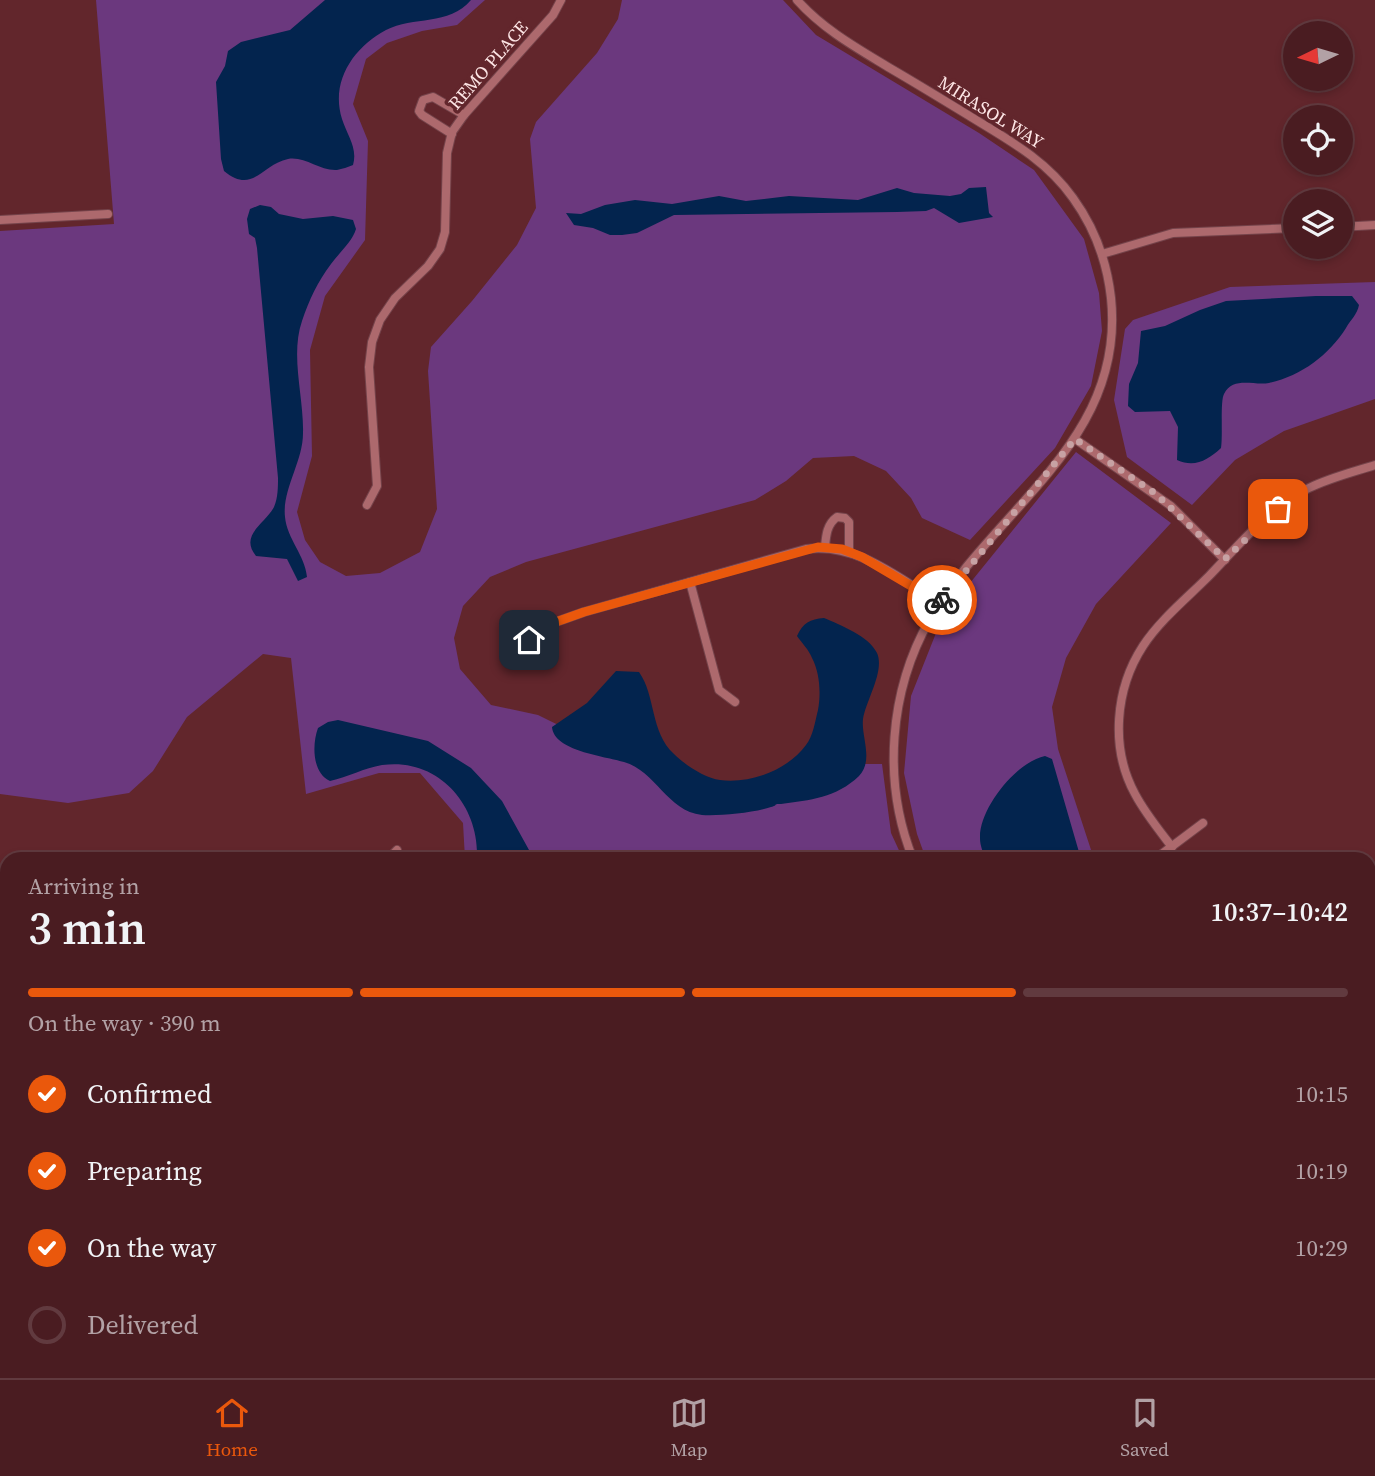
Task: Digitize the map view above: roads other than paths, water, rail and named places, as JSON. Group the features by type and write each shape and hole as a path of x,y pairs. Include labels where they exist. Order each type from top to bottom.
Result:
{"street":[{"name":"REMO PLACE","path":"367,505 377,486 369,367 372,342 380,320 395,298 428,266 440,249 445,232 447,153 452,134 464,115 553,15 561,0"},
{"name":"MIRASOL WAY","path":"797,0 836,35 1030,153 1054,175 1073,198 1093,233 1102,254 1111,298 1111,343 1098,396 1075,439 940,603 913,655 897,716 894,753 895,789 901,823 911,852"},
{"path":"452,134 422,115 419,111 423,100 433,97 464,115"},
{"path":"0,220 108,214"},
{"path":"1353,226 1375,225"},
{"path":"1102,254 1173,233 1283,228"},
{"path":"1075,439 1156,494 1225,559"},
{"path":"1172,847 1144,810 1128,777 1119,742 1120,709 1133,663 1156,629 1266,518 1310,487 1375,465"},
{"path":"825,547 826,533 832,521 837,517 845,518 849,522 849,551"},
{"path":"529,640 539,628 584,612 806,549 825,547 849,551 862,557 940,603"},
{"path":"690,582 719,690 734,702"},
{"path":"1165,852 1203,823"}],"water":[{"path":"325,0 471,0 452,14 386,30 374,37 355,56 342,79 339,91 342,119 353,147 353,165 330,170 288,159 250,179 234,178 224,171 221,159 216,82 225,66 228,51 241,42 290,30"},
{"path":"986,187 989,213 993,217 959,223 934,208 926,211 897,212 674,215 637,233 610,235 593,228 574,225 566,213 581,214 605,205 635,200 672,204 719,196 746,201 789,196 858,200 897,188 914,193 950,196 961,194 969,188"},
{"path":"260,205 271,207 279,214 303,219 333,216 353,220 356,229 318,284 299,334 297,362 303,433 285,507 286,525 306,569 307,577 298,581 287,559 256,556 250,542 255,530 274,507 278,485 257,248 255,238 249,234 247,219 250,209"},
{"path":"1352,296 1359,305 1339,338 1303,370 1269,383 1238,383 1228,388 1223,398 1221,448 1206,459 1195,463 1177,460 1178,427 1170,411 1135,412 1128,406 1129,384 1138,363 1141,331 1165,326 1226,301"},
{"path":"824,618 868,641 879,660 877,677 863,719 866,763 859,776 832,793 756,811 702,815 690,812 670,799 635,767 570,747 555,735 552,727 587,703 616,671 639,672 666,745 684,762 702,774 720,780 744,780 768,773 798,754 812,733 819,704 818,677 811,655 797,636 807,622"},
{"path":"338,720 428,741 471,768 502,801 530,852 477,852 471,821 463,804 452,789 438,777 421,769 403,765 382,765 330,781 320,772 314,750 318,728"},
{"path":"1045,756 1052,759 1079,852 983,852 981,826 992,801 1011,777 1034,760"}]}
